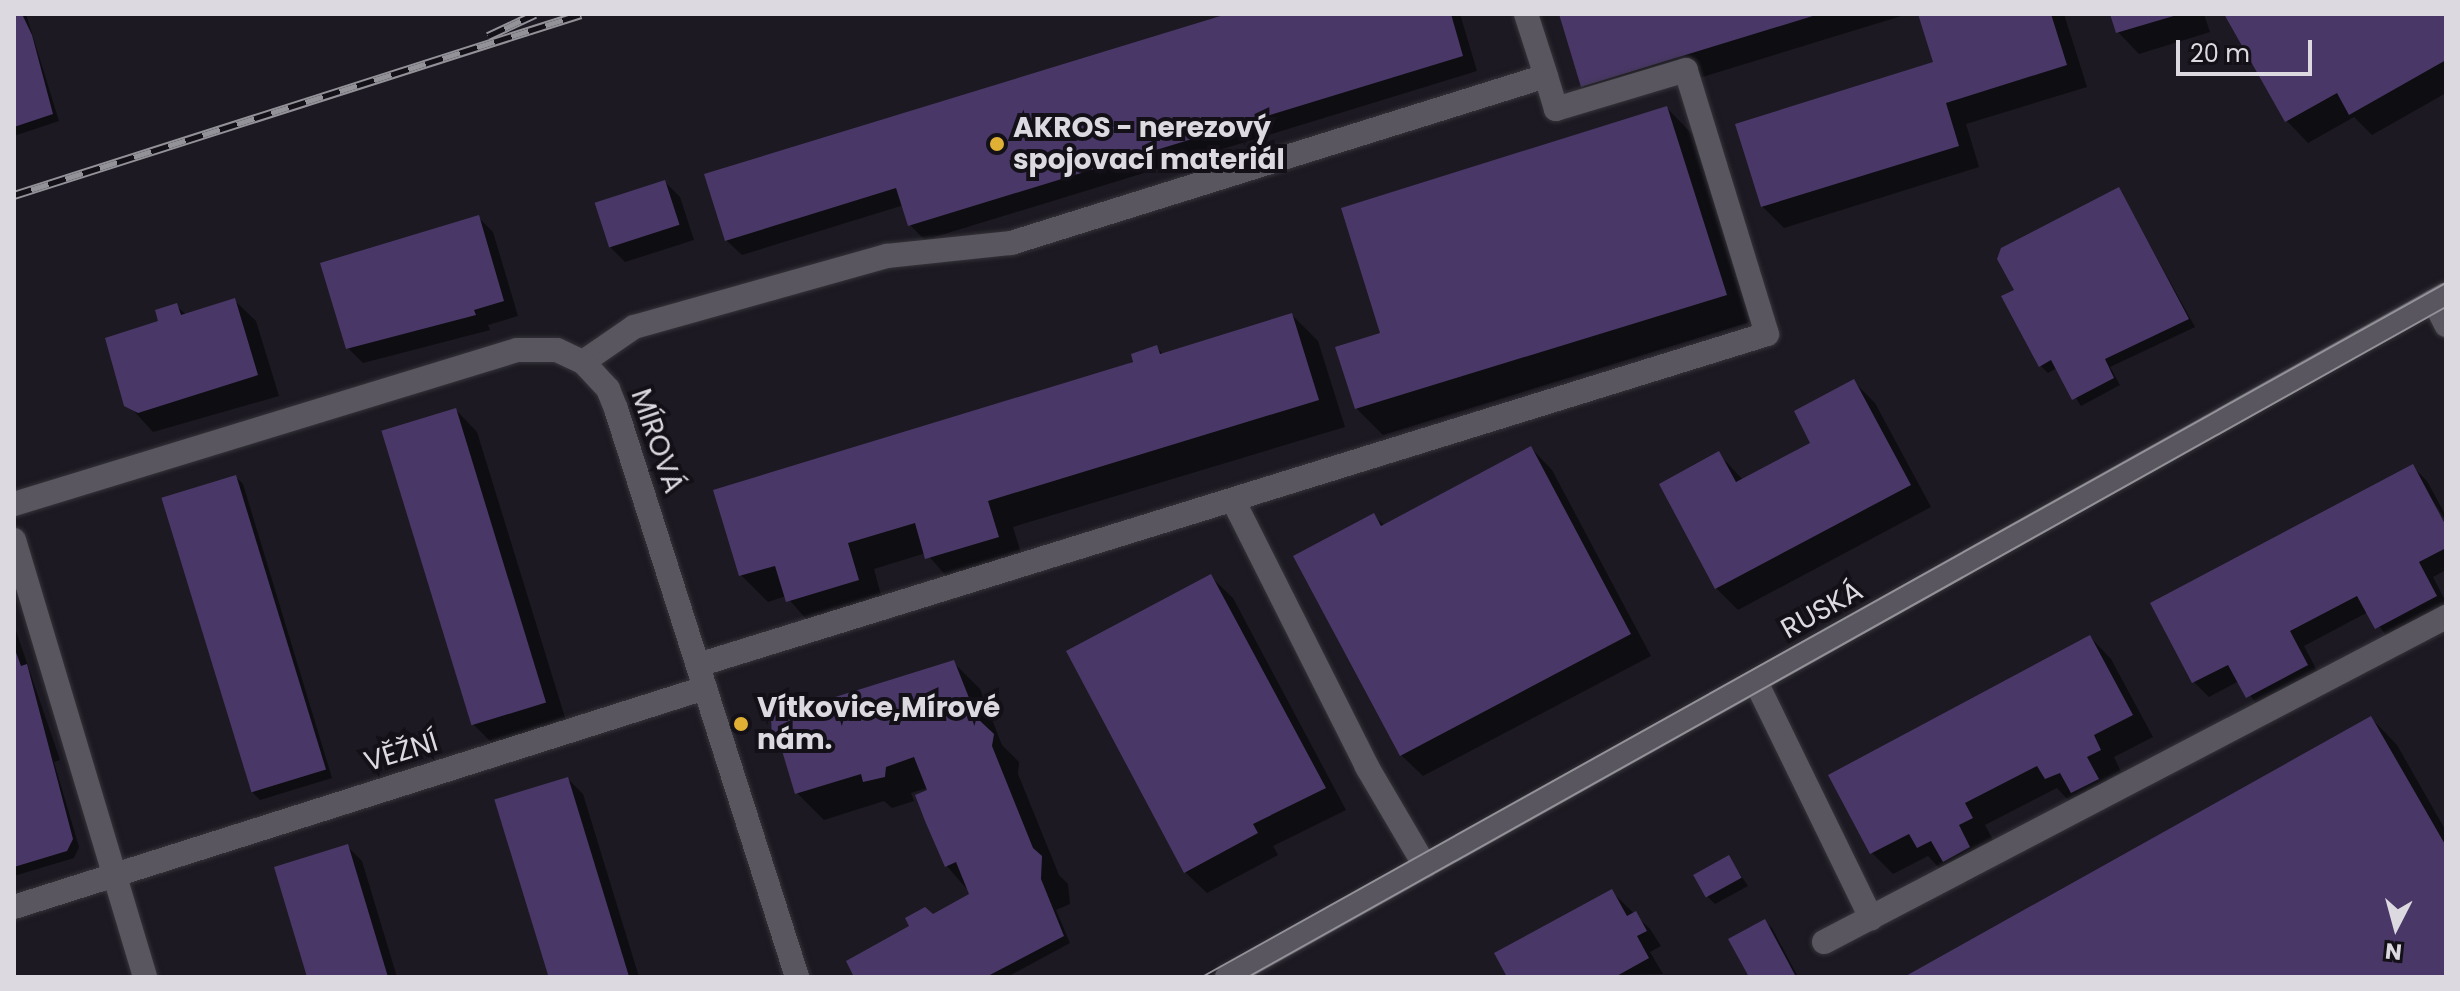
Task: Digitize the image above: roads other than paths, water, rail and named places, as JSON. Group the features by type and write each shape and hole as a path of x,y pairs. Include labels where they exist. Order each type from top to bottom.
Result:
{"street":[{"path":"14,504 517,350 557,350 583,362 634,327 887,256 1011,243 1546,76 1526,14"},
{"name":"VĚŽNÍ","path":"14,907 1233,500 1767,334 1686,70 1556,109 1546,76"},
{"path":"2440,298 2446,325"},
{"name":"RUSKÁ","path":"1227,977 2440,298"},
{"name":"MÍROVÁ","path":"583,362 608,389 616,409 797,977"},
{"path":"1233,500 1367,767 1425,866"},
{"path":"14,540 145,977"},
{"path":"1824,942 2446,617"},
{"path":"1756,682 1871,918"}],"tram line":[{"path":"1202,977 2446,283"},
{"path":"1248,977 2446,307"}],"railway":[{"path":"488,36 535,14"},
{"path":"14,195 581,14"}],"place":[{"name":"AKROS - nerezový spojovací materiál","path":"997,144"},
{"name":"Vítkovice,Mírové nám.","path":"741,724"}]}
